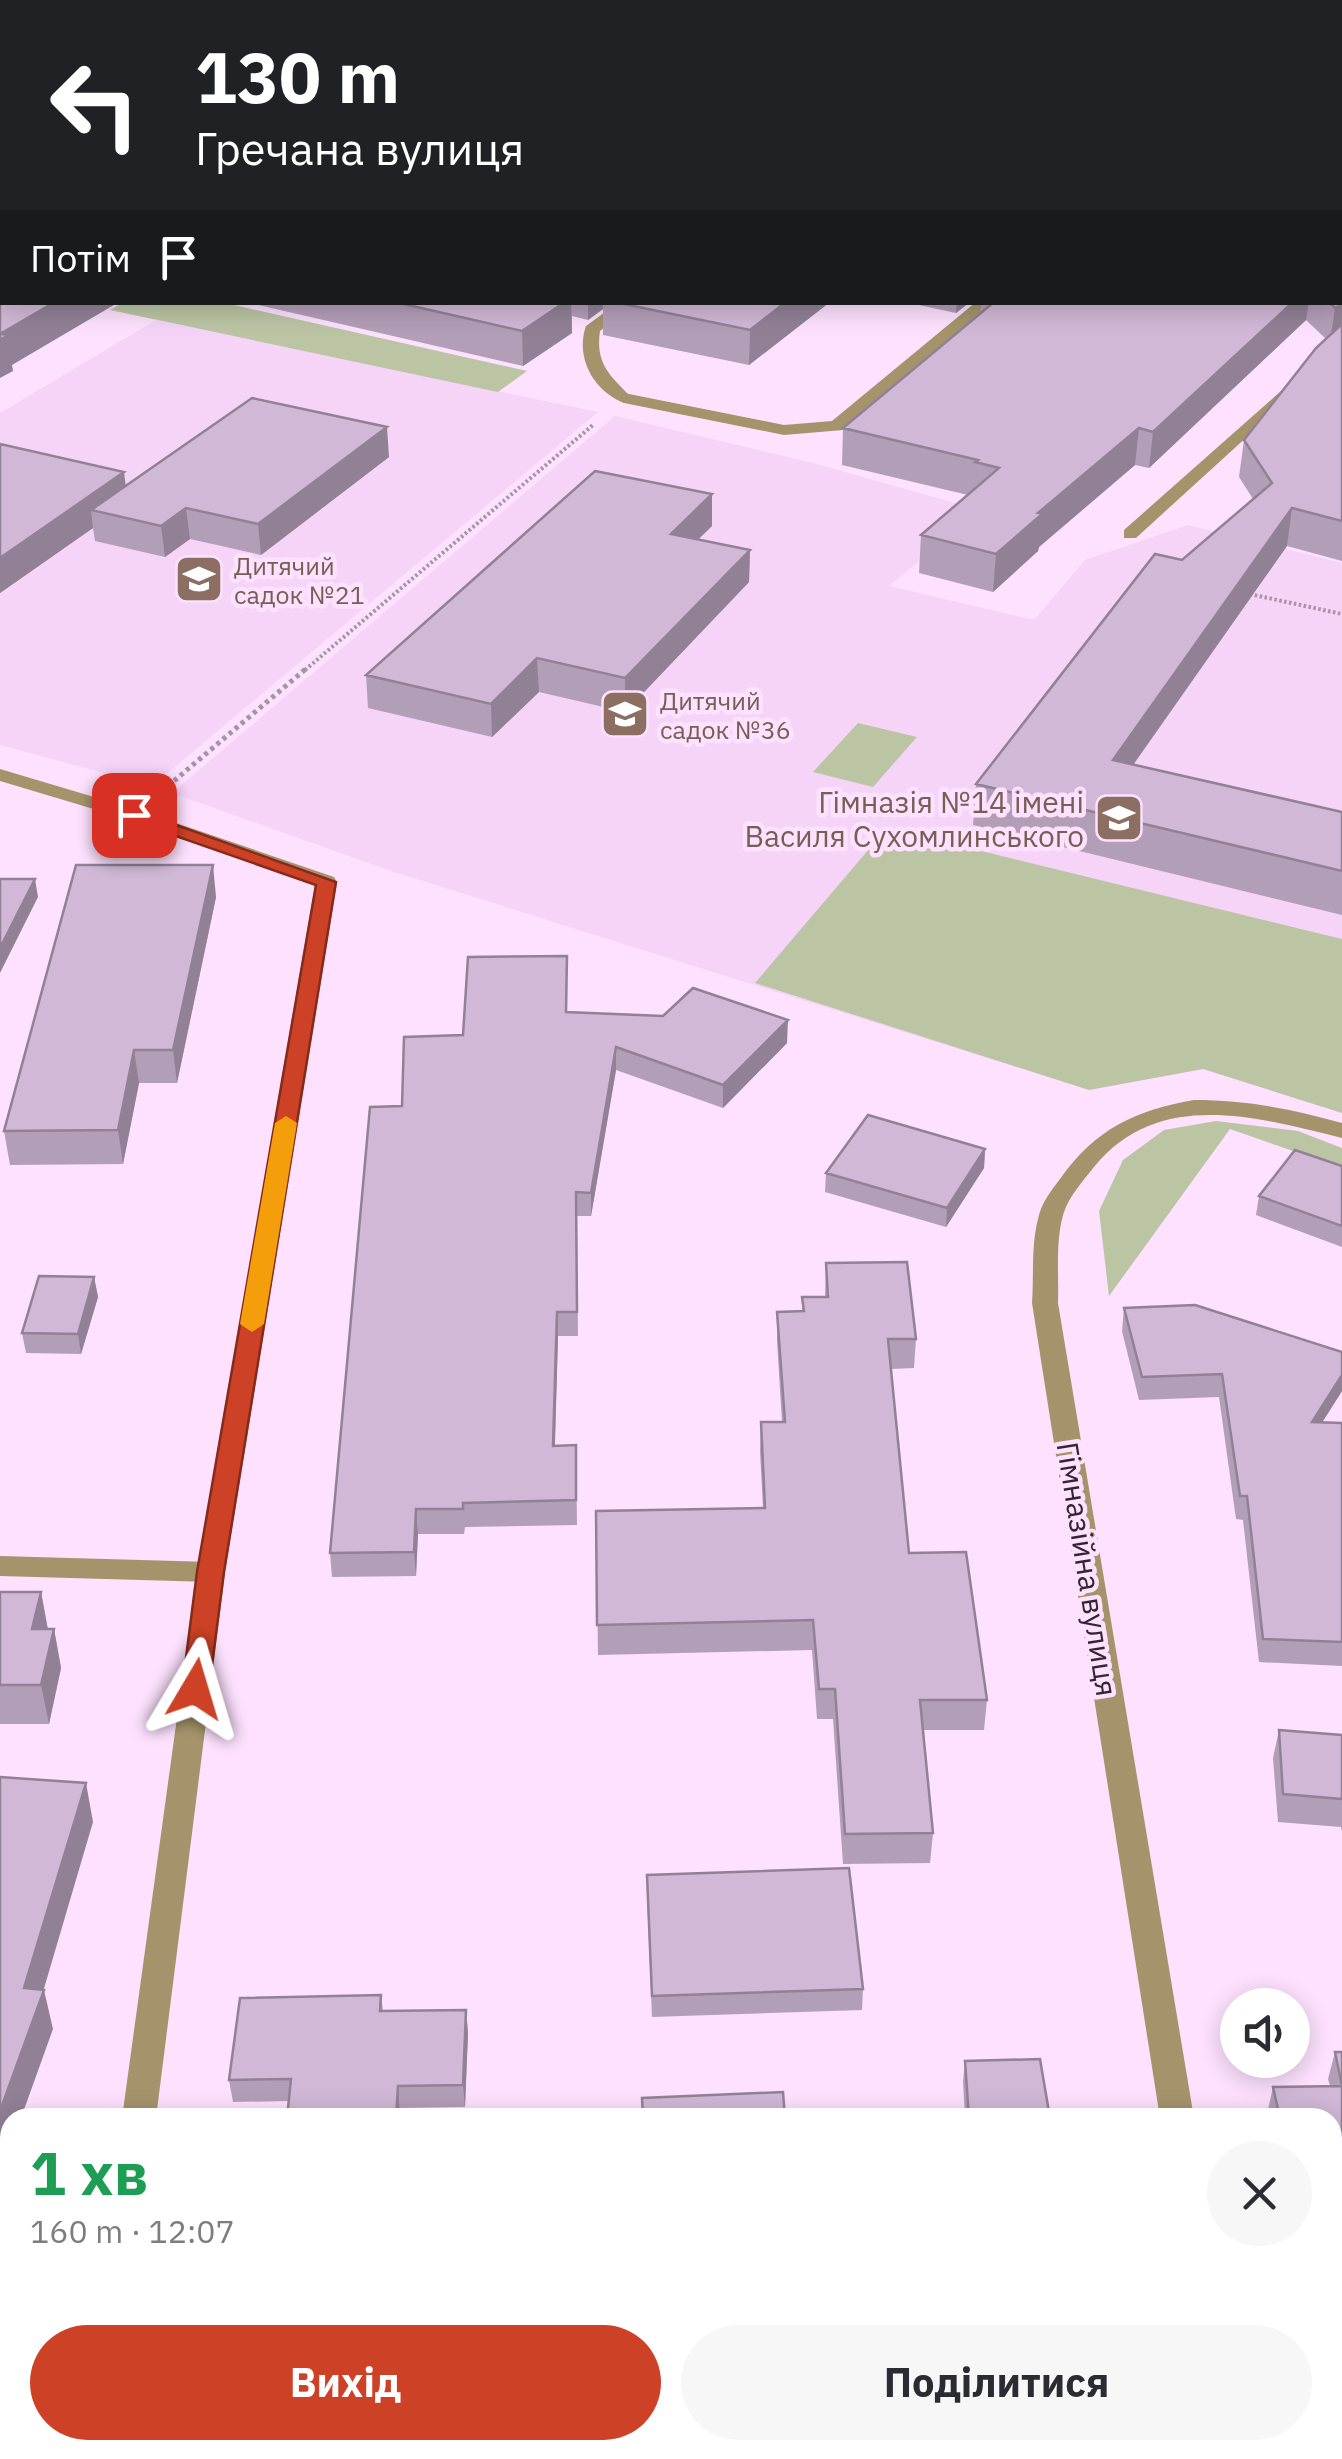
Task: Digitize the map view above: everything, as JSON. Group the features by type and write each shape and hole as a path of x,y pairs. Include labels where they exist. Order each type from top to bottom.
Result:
{"street":[{"path":"624,305 584,327 592,368 603,383 624,398 784,430 837,426 982,305"},
{"path":"1130,534 1342,342"},
{"path":"0,776 134,815 326,882 210,1572 140,2108"},
{"name":"Гімназійна вулиця","path":"1175,2108 1045,1304 1051,1213 1091,1149 1138,1118 1200,1104 1304,1119 1342,1132"},
{"path":"0,1566 210,1572"}],"path":[{"path":"134,815 624,398"},
{"path":"1236,592 1342,614"}],"shaded area":[{"name":"Дитячий садок №21","path":"156,320 598,412 152,786 0,745 0,413"},
{"path":"615,416 813,463 980,510 889,586 1034,620 1085,560 1188,525 1342,563 1342,1113 1203,1069 1089,1090 391,871 172,793"}],"green space":[{"path":"119,305 234,305 527,371 498,392 110,310"},
{"path":"858,723 917,737 873,787 813,772"},
{"path":"887,828 1342,939 1342,1113 1203,1069 1089,1090 755,983"},
{"path":"1216,1121 1298,1131 1342,1148 1342,1168 1230,1129 1109,1296 1099,1211 1123,1160 1164,1130"}],"building":[{"path":"0,305 50,305 0,334"},
{"path":"408,305 561,305 522,331"},
{"path":"629,305 782,305 750,330"},
{"path":"990,305 1290,305 1153,432 1139,428 996,554 921,535 999,468 843,428"},
{"path":"1342,324 1342,521 1292,508 1113,760 1342,812 1342,871 976,784 1155,554 1182,560 1272,483 1244,440 1316,348"},
{"path":"252,398 387,427 258,524 186,508 161,526 91,510"},
{"path":"0,444 124,472 0,558"},
{"path":"595,471 712,494 671,534 750,550 625,678 537,658 491,704 366,675"},
{"path":"76,865 213,865 173,1050 134,1050 118,1130 4,1131"},
{"path":"0,879 35,879 0,948"},
{"path":"567,956 566,1012 663,1016 693,988 788,1020 723,1085 616,1047 591,1193 576,1192 577,1312 557,1312 553,1446 576,1445 576,1500 463,1503 463,1509 416,1509 414,1552 330,1553 370,1107 402,1106 404,1037 463,1035 468,957"},
{"path":"868,1115 985,1149 947,1208 826,1173"},
{"path":"1295,1150 1342,1166 1342,1226 1259,1196"},
{"path":"907,1262 916,1339 888,1339 909,1553 966,1552 987,1700 920,1700 933,1833 845,1834 835,1689 819,1689 813,1620 597,1625 596,1511 765,1508 761,1422 785,1422 777,1312 804,1311 802,1297 828,1297 826,1263"},
{"path":"39,1276 94,1277 78,1334 22,1333"},
{"path":"1195,1305 1342,1352 1342,1375 1312,1422 1342,1423 1342,1642 1263,1639 1247,1496 1240,1496 1222,1374 1142,1377 1124,1308"},
{"path":"0,1592 41,1592 32,1629 54,1629 41,1685 0,1685"},
{"path":"1279,1730 1342,1735 1342,1799 1283,1794"},
{"path":"0,1777 86,1783 24,1988 44,1990 0,2108"},
{"path":"849,1868 863,1989 652,1996 647,1875"},
{"path":"381,1995 380,2011 466,2010 463,2085 398,2086 397,2108 288,2108 291,2079 229,2080 240,1998"},
{"path":"1335,2052 1342,2052 1342,2086"},
{"path":"1040,2059 1048,2108 968,2108 965,2061"},
{"path":"1342,2086 1342,2108 1278,2108 1273,2087"},
{"path":"783,2092 784,2108 642,2108 642,2098"}],"slow traffic":[{"path":"252,1324 286,1123"}],"place":[{"name":"Дитячий садок №21","path":"199,579"},
{"name":"Дитячий садок №36","path":"625,714"},
{"name":"Гімназія №14 імені Василя Сухомлинського","path":"1119,818"}],"route":[{"path":"134,815 326,882 210,1572 195,1689"}]}
